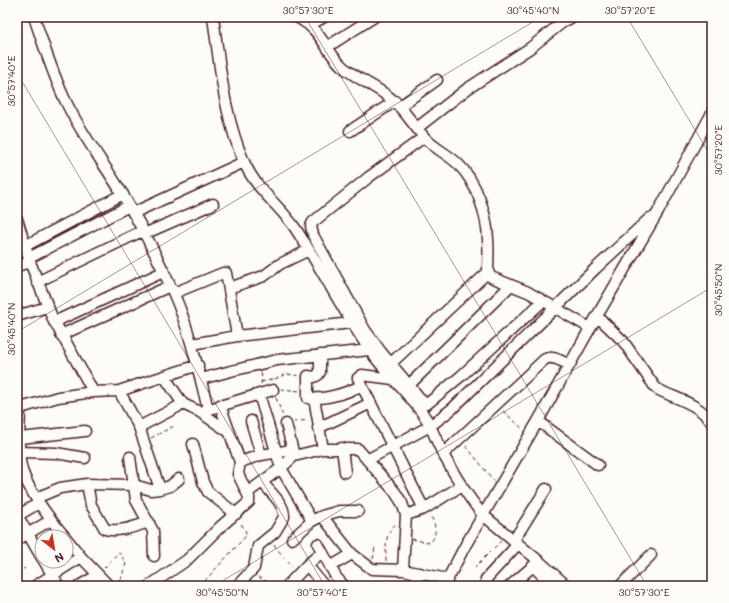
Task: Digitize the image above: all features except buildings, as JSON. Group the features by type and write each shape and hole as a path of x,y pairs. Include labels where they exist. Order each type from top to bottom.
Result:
{"street":[{"path":"34,17 51,67 66,102 96,154 131,209 172,290 192,344 198,366 201,379 204,410"},
{"path":"213,17 224,92 232,127 244,162 252,178 282,211 295,228 351,323 369,350 409,385 423,402 427,404 429,403 461,376 543,301"},
{"path":"296,17 314,29 343,67 352,74 376,87 397,104 424,137 459,165 474,186 486,221 488,237 488,272 493,278 543,301 590,328"},
{"path":"310,25 324,17"},
{"path":"327,47 374,17"},
{"path":"417,128 467,89 530,48 563,22 572,17"},
{"path":"350,131 437,80"},
{"path":"322,516 352,554 372,569 403,570 420,573 446,582 590,328 658,212 712,113"},
{"path":"424,137 313,222 311,226 313,235 365,330 388,366 393,379 420,411 430,426 443,454 461,486 483,515 513,540 536,563 567,586"},
{"path":"17,266 131,209 244,162"},
{"path":"25,246 122,194"},
{"path":"37,282 143,232 213,204"},
{"path":"367,460 430,426 462,399 596,268 658,212"},
{"path":"17,219 29,260 54,322 94,392"},
{"path":"229,288 264,276 280,264 309,250"},
{"path":"54,322 163,272"},
{"path":"388,366 488,272"},
{"path":"61,335 172,290 223,273 227,274 238,336"},
{"path":"409,385 511,285"},
{"path":"18,314 48,307"},
{"path":"597,316 623,342 655,387 702,410 712,423"},
{"path":"192,344 238,336 351,323"},
{"path":"201,379 260,364 320,355 369,350"},
{"path":"320,355 320,372 318,376 308,376 322,449"},
{"path":"443,454 548,358 554,358 570,365"},
{"path":"58,529 20,474 19,408 58,397 94,392 119,391 198,366"},
{"path":"393,379 362,375 358,378 424,510"},
{"path":"164,376 183,404 204,410 228,431"},
{"path":"311,395 348,392 362,385"},
{"path":"204,410 273,390"},
{"path":"119,391 139,427 160,489"},
{"path":"259,394 281,468 312,521"},
{"path":"318,423 370,403"},
{"path":"139,427 183,404"},
{"path":"149,586 187,560 249,502 247,493 238,474 240,462 220,405"},
{"path":"251,421 261,455"},
{"path":"538,421 598,465"},
{"path":"286,424 293,453"},
{"path":"19,440 85,431"},
{"path":"193,444 203,482 208,492 236,514"},
{"path":"342,448 345,472"},
{"path":"240,462 276,452 293,453 322,449 358,449 395,492 402,503 406,515 403,570"},
{"path":"20,452 56,453 85,458"},
{"path":"247,493 281,468 293,453"},
{"path":"130,457 138,504 149,522 154,535 154,556"},
{"path":"34,544 17,516 38,500 60,488 86,484 107,483 134,485 151,490 170,486 179,479"},
{"path":"237,586 254,568 258,546 275,532 284,517 283,510 279,503 262,482"},
{"path":"86,484 92,505 105,529 111,530 130,527 149,522"},
{"path":"406,515 424,510 461,486"},
{"path":"488,586 486,579 546,489"},
{"path":"292,539 312,521 322,516 339,511 358,511"},
{"path":"17,540 51,520"},
{"path":"74,548 109,586"},
{"path":"287,586 307,565 320,548 336,577 344,586"},
{"path":"330,567 352,554"},
{"path":"620,586 651,554"},
{"path":"35,586 81,557"},
{"path":"510,586 536,563"},
{"path":"536,563 553,586"},
{"path":"307,565 324,586"},
{"path":"49,569 59,586"},
{"path":"413,586 420,573"},
{"path":"79,586 98,575"}],"path":[{"path":"259,394 262,378 260,364"},
{"path":"261,382 275,379 287,374 308,376"},
{"path":"311,395 273,390 286,424 318,423"},
{"path":"497,405 530,436"},
{"path":"144,441 174,426"},
{"path":"460,439 499,488"},
{"path":"405,538 429,543 433,541 434,523 424,510"},
{"path":"200,586 245,537 246,532 236,514"},
{"path":"386,570 387,537 393,526 406,515"},
{"path":"474,568 513,540"},
{"path":"372,569 375,547"},
{"path":"279,550 297,574"},
{"path":"98,575 119,552 126,563 119,586"},
{"path":"17,573 24,568"},
{"path":"260,586 266,581 270,586"}]}
